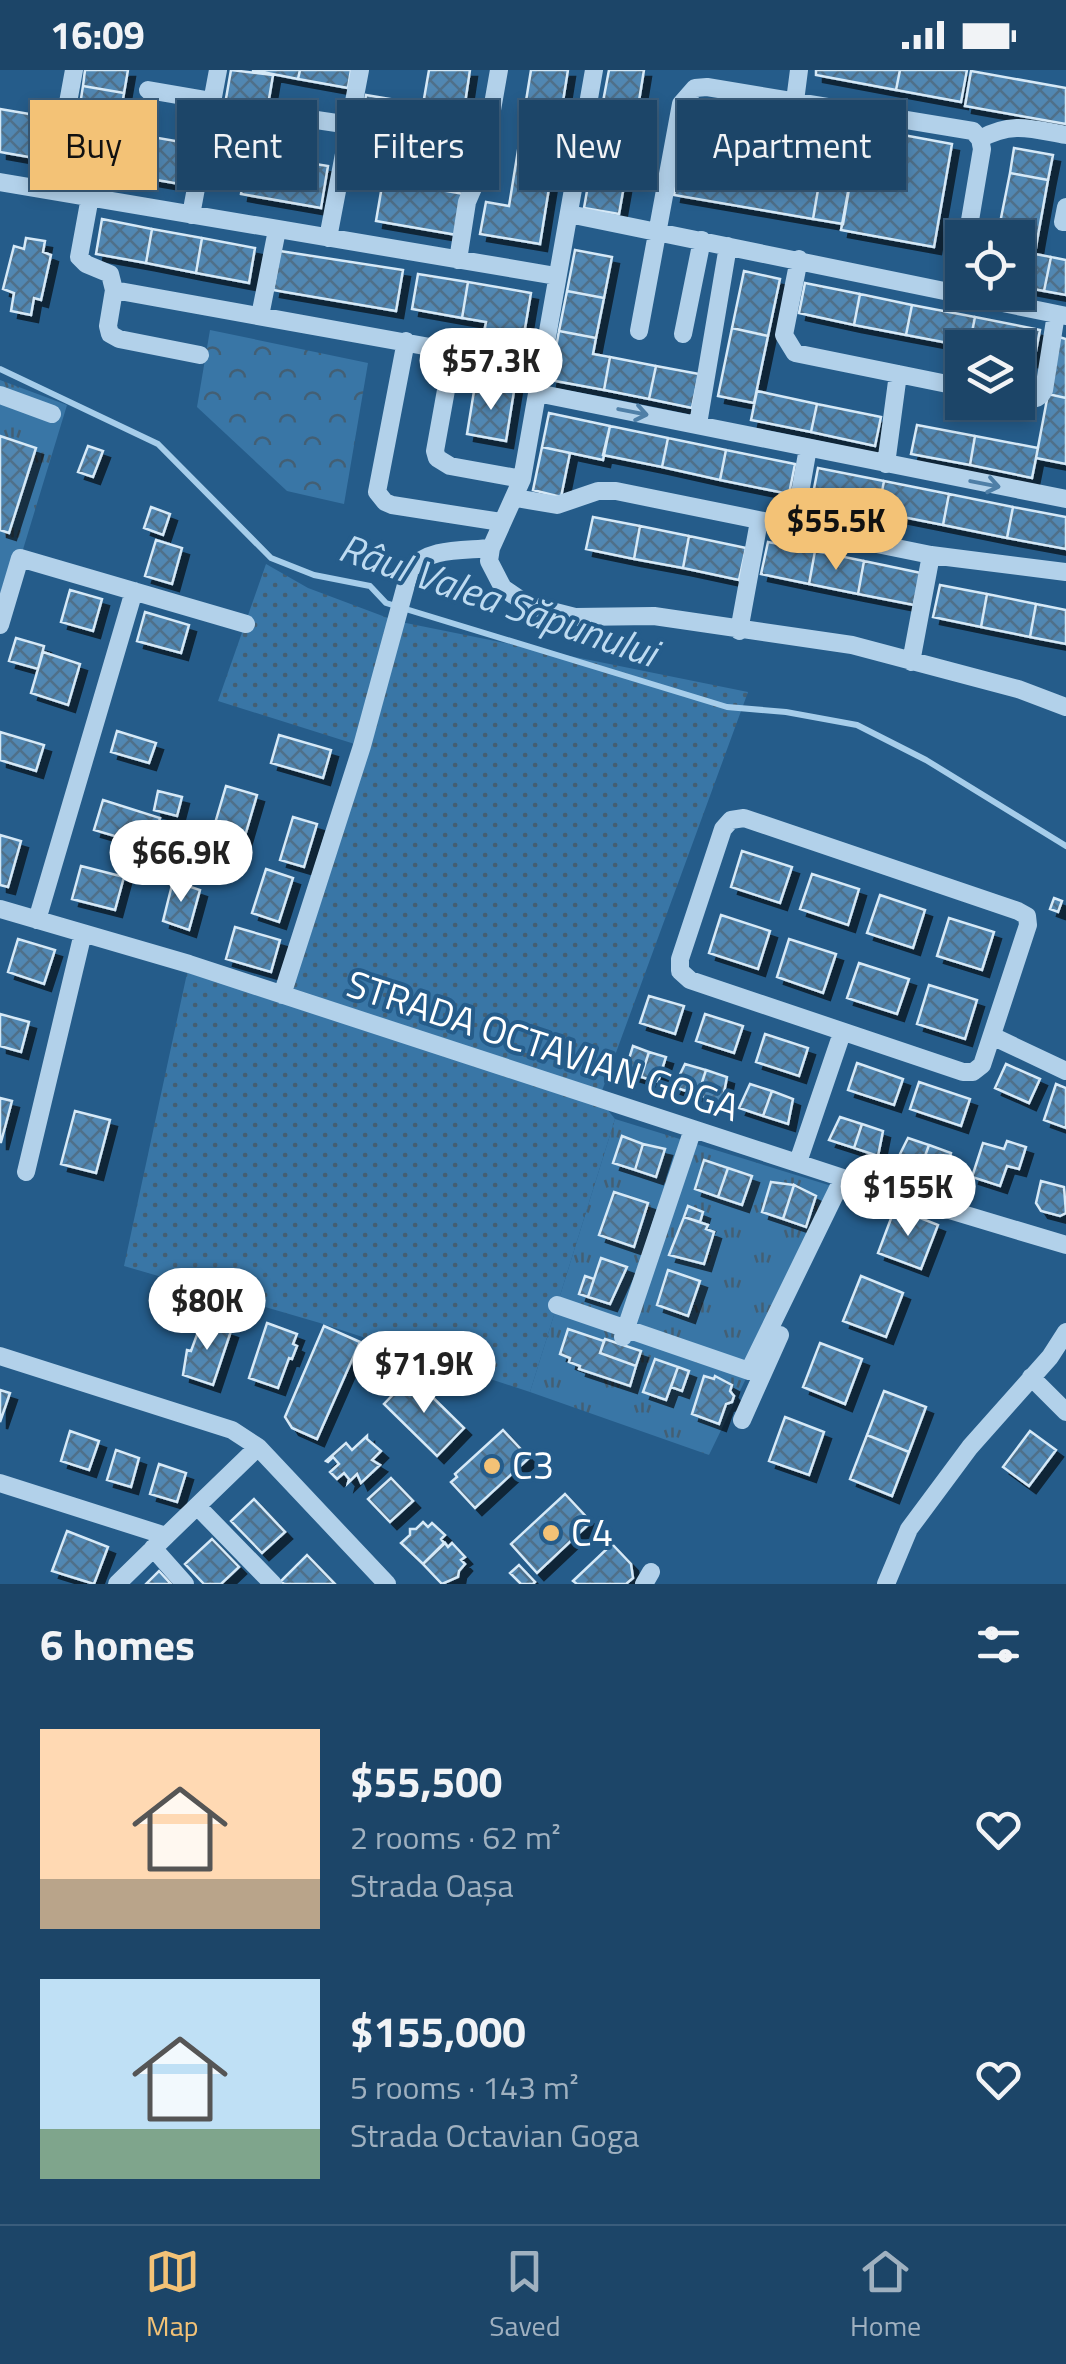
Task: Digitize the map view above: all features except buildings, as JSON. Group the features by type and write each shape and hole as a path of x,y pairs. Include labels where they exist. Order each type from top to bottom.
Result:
{"street":[{"path":"68,100 74,70"},
{"path":"148,90 212,100 218,70"},
{"path":"355,100 360,70"},
{"path":"458,260 468,202 482,167 500,70"},
{"path":"594,70 522,479 490,548 494,575 503,588 528,605 575,616 654,616 852,645 1018,689 1066,707"},
{"path":"794,100 800,70"},
{"path":"683,100 695,88 707,87 788,100"},
{"path":"906,119 963,128 980,139 982,149 970,220"},
{"path":"639,331 677,125"},
{"path":"980,139 1012,126 1066,135"},
{"path":"0,182 30,187"},
{"path":"52,190 556,276"},
{"path":"190,215 195,190"},
{"path":"328,238 337,190"},
{"path":"90,197 80,257 86,264 110,274 114,290 110,334 200,355"},
{"path":"568,214 945,290"},
{"path":"260,316 277,230"},
{"path":"683,334 702,240"},
{"path":"698,424 728,246"},
{"path":"799,259 784,335 795,353 945,383"},
{"path":"114,290 441,349 450,368 437,458 450,466 522,479"},
{"path":"1035,310 1061,315 1044,390 1035,398"},
{"path":"406,341 377,492 392,505 501,522"},
{"path":"886,464 898,374"},
{"path":"537,394 1066,499"},
{"path":"1,399 52,414"},
{"path":"794,528 808,448"},
{"path":"516,498 557,505 598,492 616,491 931,554 1066,572"},
{"path":"739,631 759,520"},
{"path":"282,995 362,746 410,570 420,558 432,554 490,548"},
{"path":"911,662 931,554"},
{"path":"0,626 12,566 134,591 246,624"},
{"path":"37,920 134,591"},
{"path":"744,818 763,824 1027,916 1028,924 992,1036 982,1064 973,1072 842,1033 690,980 680,971 680,958 723,830 732,820 744,818"},
{"name":"STRADA OCTAVIAN GOGA","path":"0,909 282,995 626,1116 1066,1245"},
{"path":"26,1172 83,933"},
{"path":"742,1420 816,1173 842,1033"},
{"path":"992,1036 1066,1071"},
{"path":"624,1334 673,1206 681,1130"},
{"path":"566,1309 624,1334 712,1363 749,1370 816,1173"},
{"path":"886,1584 909,1529 970,1447 1066,1332"},
{"path":"0,1356 232,1430 258,1447 387,1584"},
{"path":"1031,1377 1066,1412"},
{"path":"117,1584 258,1447"},
{"path":"0,1483 160,1542 185,1584"},
{"path":"198,1506 273,1584"},
{"path":"244,1584 258,1569"}],"green space":[{"path":"210,330 368,363 344,504 287,491 197,407"},
{"path":"0,380 67,405 0,625"},
{"path":"266,564 308,588 396,621 748,692 599,1099 615,1119 530,1392 320,1323 124,1266 189,964 283,995 361,746 218,701"},
{"path":"615,1119 838,1188 709,1455 530,1392"}],"waterway":[{"name":"Râul Valea Săpunului","path":"0,369 158,444 271,558 314,575 370,586 386,603 727,707 786,712 857,725 926,760 1066,846"}],"place":[{"name":"C3","path":"492,1466"},
{"name":"C4","path":"551,1533"}]}
